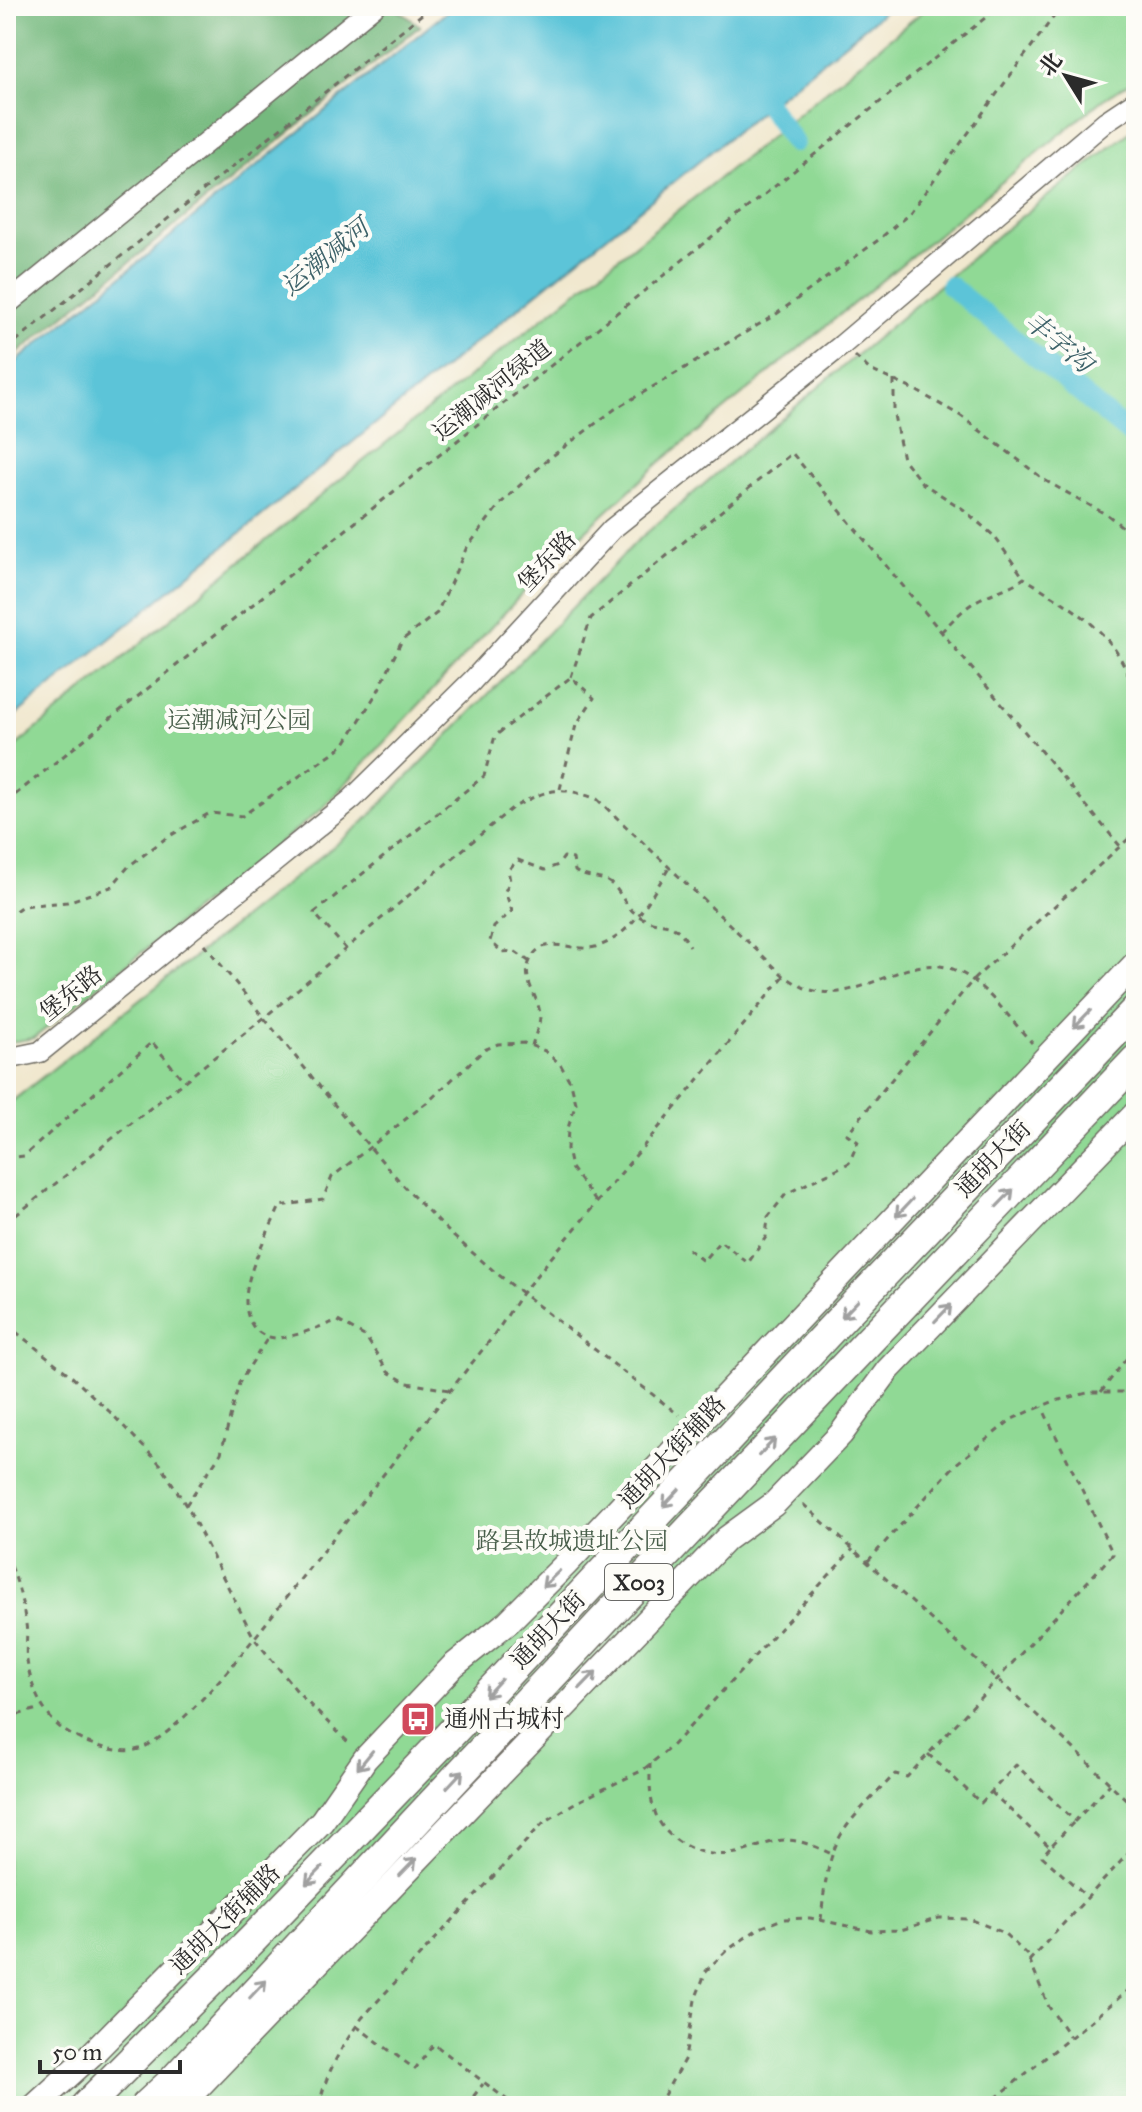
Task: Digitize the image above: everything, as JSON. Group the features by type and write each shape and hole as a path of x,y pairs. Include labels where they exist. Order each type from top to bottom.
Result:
{"main road":[{"name":"通胡大街","path":"86,2106 242,1951 400,1787 1136,1010"},
{"name":"通胡大街","path":"146,2106 173,2081 614,1609 1136,1060"}],"street":[{"path":"6,305 374,6"},
{"name":"堡东路","path":"6,1059 40,1052 352,799 472,681 612,529 842,345 1106,121 1136,101"},
{"name":"通胡大街辅路","path":"35,2106 91,2055 322,1821 365,1759 453,1666 508,1622 566,1564 1136,963"},
{"path":"180,2106 726,1539 774,1504 841,1434 888,1370 1136,1113"}],"path":[{"path":"6,349 432,6"},
{"name":"运潮减河绿道","path":"6,802 1000,6"},
{"path":"6,918 22,906 67,902 111,887 129,866 166,838 210,813 242,816 344,745 378,691 402,640 437,613 466,549 500,504 547,460 615,409 775,315 909,214 1055,15 1066,6"},
{"path":"842,345 870,370 961,416 1046,481 1109,516 1136,538"},
{"path":"894,380 894,415 903,459 922,483 963,509 994,536 1024,578 1093,623 1118,652 1132,681 1136,702"},
{"path":"346,949 314,913 484,776 495,736 571,677 591,618 792,453 1120,846"},
{"path":"941,632 965,608 1009,589 1024,578"},
{"path":"559,790 576,725 594,698 571,677"},
{"path":"6,1223 265,1017 512,808 540,793 569,789 597,799 784,976 806,989 831,993 858,989 908,967 929,963 956,970 973,980 1046,1056"},
{"path":"688,1249 703,1261 720,1241 748,1263 766,1237 768,1217 786,1194 849,1163 858,1142 847,1134 973,980 1136,832"},
{"path":"530,962 514,951 502,952 490,941 494,927 512,911 505,891 510,881 508,870 518,860 545,870 558,865 564,857 573,859 575,871 582,876 608,881 616,888 622,902 637,915 653,923 669,923 690,946"},
{"path":"532,1046 540,1016 528,981 530,962 541,948 555,944 594,948 621,933 670,866"},
{"path":"192,929 370,1147 452,1235 681,1416"},
{"path":"6,1555 19,1585 27,1628 27,1660 42,1708 63,1729 86,1743 114,1749 140,1749 175,1726 254,1638 495,1334 522,1293 784,976"},
{"path":"6,1158 24,1156 152,1042 184,1081"},
{"path":"451,1390 407,1383 388,1372 366,1337 338,1321 276,1338 261,1335 248,1320 248,1278 280,1206 323,1199 332,1177 430,1100 484,1050 498,1044 524,1043 545,1051 560,1064 571,1083 576,1103 568,1128 569,1158 578,1179 597,1203"},
{"path":"6,1324 70,1375 161,1465 186,1505 254,1638 301,1696 365,1759"},
{"path":"186,1505 221,1453 239,1383 269,1336"},
{"path":"1101,1392 1136,1346"},
{"path":"867,1562 956,1464 1012,1419 1091,1392 1136,1392"},
{"path":"821,1920 824,1886 843,1831 895,1774 907,1777 1113,1554 1042,1407"},
{"path":"795,1496 1136,1809"},
{"path":"319,2106 324,2083 339,2050 356,2026 543,1823 573,1804 643,1770 672,1746 853,1549"},
{"path":"6,1713 17,1715 42,1708"},
{"path":"928,1754 981,1803 1016,1765 1075,1821"},
{"path":"650,1763 650,1790 655,1814 666,1831 683,1845 705,1854 732,1854 782,1840 804,1842 833,1855"},
{"path":"1087,1897 1042,1856 1110,1784"},
{"path":"991,1792 1050,1847"},
{"path":"1029,1961 1136,1845"},
{"path":"658,2106 685,2058 695,2000 706,1971 726,1951 758,1929 782,1919 821,1920 871,1931 901,1930 939,1918 970,1919 1004,1933 1027,1955 1049,2007 1070,2037"},
{"path":"986,2106 1136,1984"},
{"path":"356,2026 415,2069 434,2044 515,2106"},
{"path":"466,2106 484,2082"}],"green space":[{"path":"6,6 393,6 420,26 6,363"},
{"name":"运潮减河公园","path":"929,6 1136,6 1136,79 1102,100 659,463 550,564 322,809 34,1038 6,1043 6,754 347,474 758,147"},
{"name":"路县故城遗址公园","path":"1136,127 1136,2106 6,2106 6,1106 363,823 637,541 1003,231"}],"water":[{"name":"运潮减河","path":"454,6 891,6 6,723 6,370"}],"waterway":[{"name":"丰字沟","path":"750,89 768,105 794,143"},
{"name":"丰字沟","path":"950,286 1136,439"}],"place":[{"name":"通州古城村","path":"418,1719"}]}
